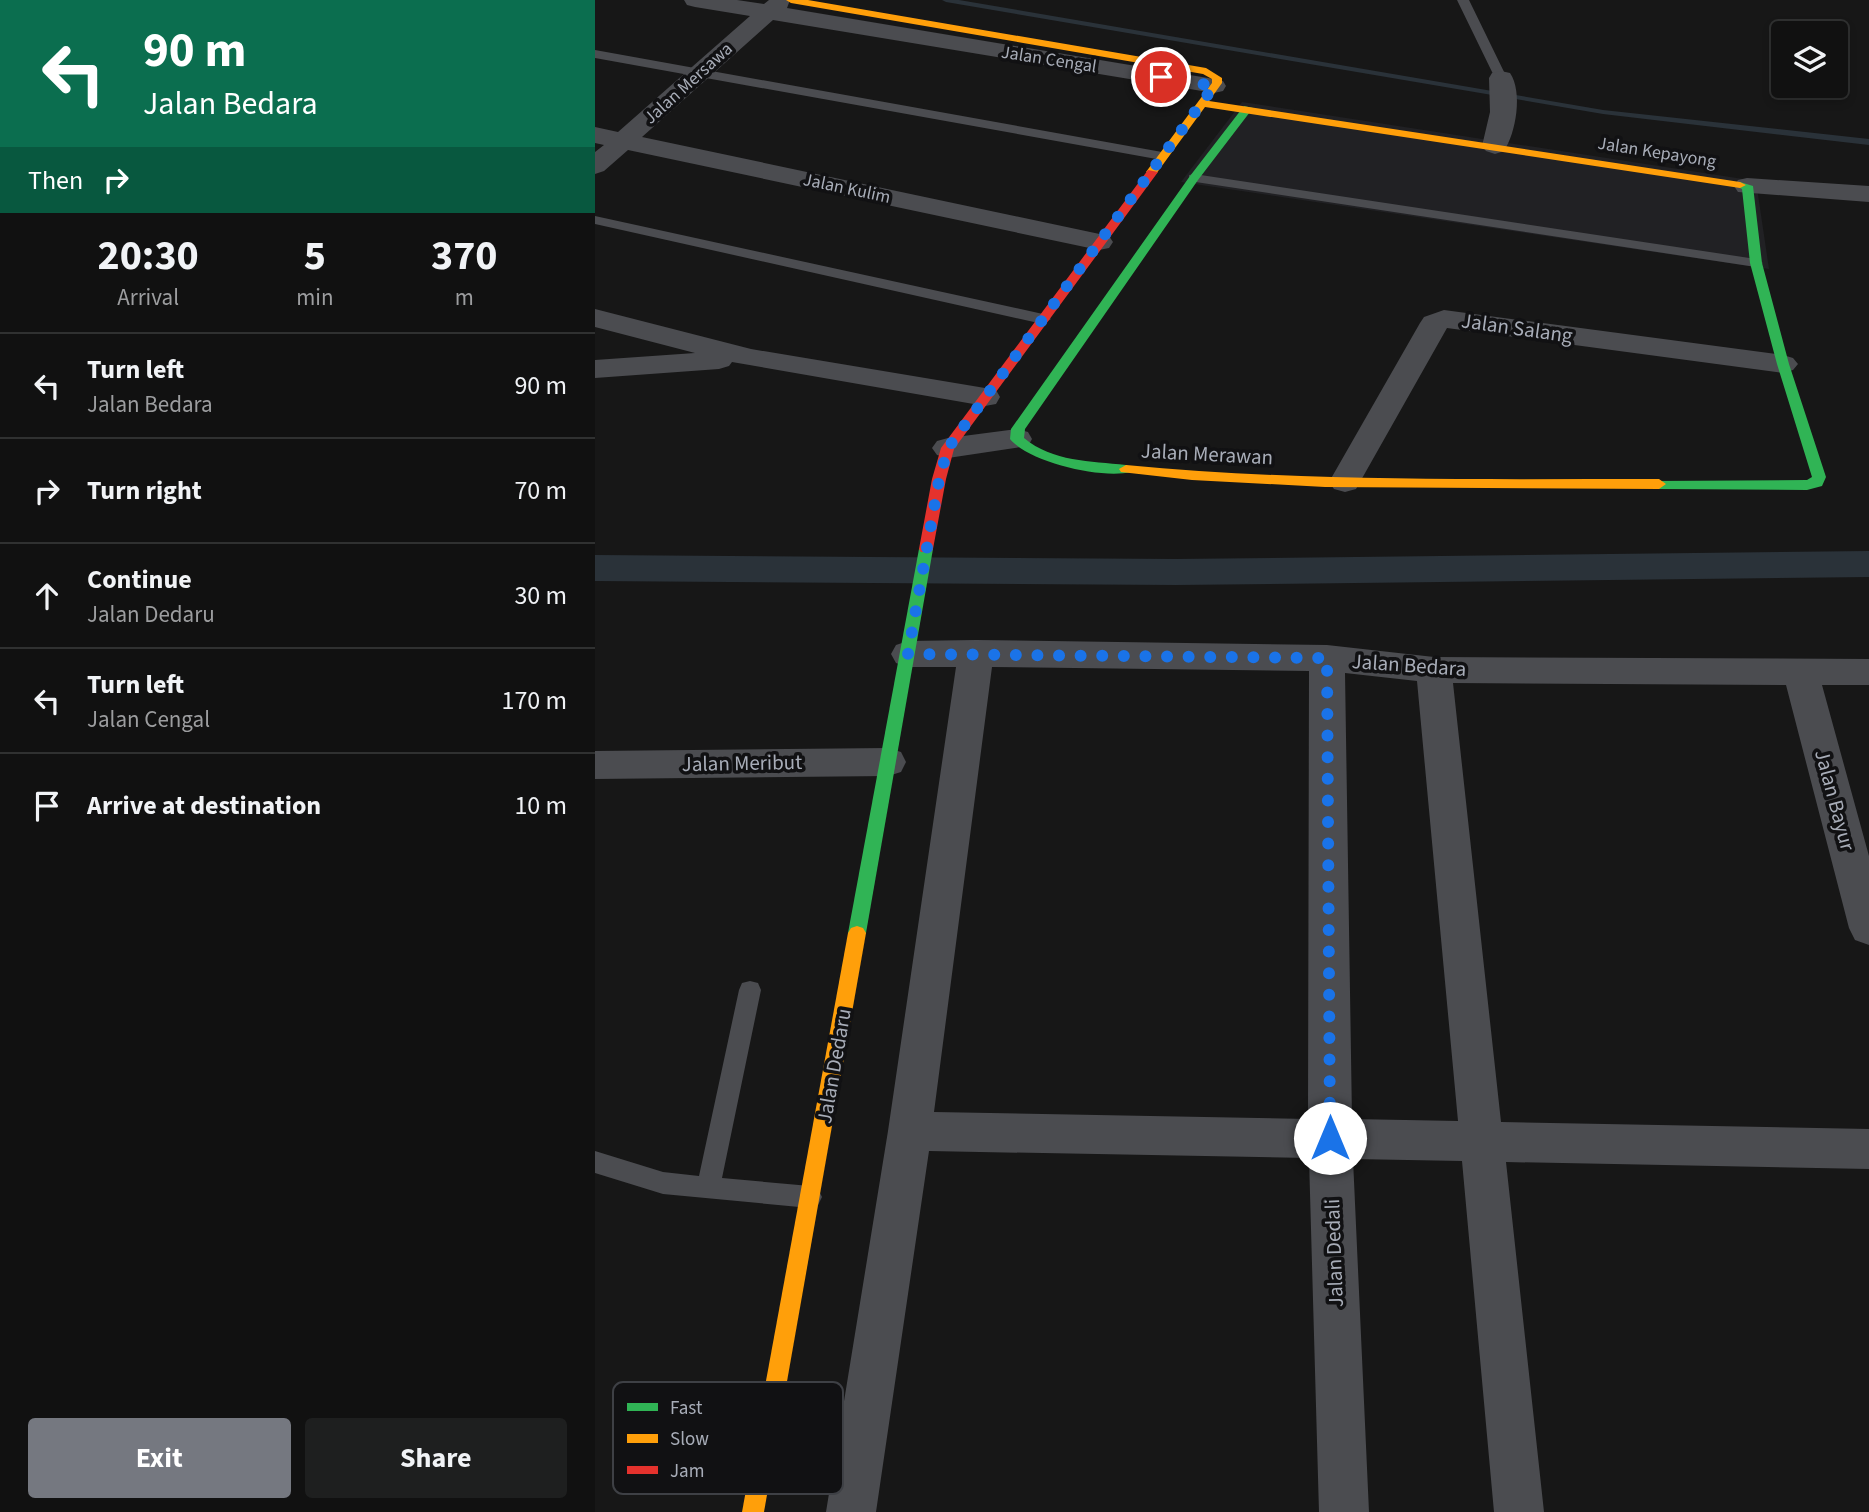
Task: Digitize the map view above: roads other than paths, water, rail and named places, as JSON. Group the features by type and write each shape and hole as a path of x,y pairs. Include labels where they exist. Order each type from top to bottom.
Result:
{"street":[{"name":"Jalan Cengal","path":"695,0 775,6 1207,94 1217,78 1206,71 1189,66 791,0"},
{"name":"Jalan Mersawa","path":"595,166 775,6"},
{"path":"1495,146 1503,121 1503,90"},
{"name":"Jalan Kepayong","path":"1207,94 1248,108 1747,186"},
{"path":"948,448 1207,94"},
{"path":"948,448 1017,439 1018,429 1193,178 1248,108"},
{"name":"Jalan Kulim","path":"595,135 1099,242"},
{"path":"1783,364 1756,263 1747,186 1869,194"},
{"path":"595,318 751,358 985,397"},
{"name":"Jalan Salang","path":"1345,482 1434,323 1444,319 1783,364"},
{"path":"595,369 751,358"},
{"name":"Jalan Merawan","path":"1017,439 1026,448 1054,461 1165,474 1345,482 1817,483 1819,477 1783,364"},
{"name":"Jalan Dedaru","path":"777,1382 932,521 948,448"},
{"path":"851,1512 910,1131 976,653"},
{"name":"Jalan Bedara","path":"908,654 1327,658 1434,670 1869,673"},
{"name":"Jalan Dedali","path":"1327,658 1330,1138 1344,1512"},
{"path":"1434,670 1519,1512"},
{"name":"Jalan Bayur","path":"1801,673 1869,928"},
{"name":"Jalan Meribut","path":"595,765 888,762"},
{"path":"910,1131 1869,1149"},
{"name":"Jalan Dedaru","path":"753,1512 756,1494"}],"lane":[{"path":"1463,0 1503,90"},
{"path":"595,54 1162,156"},
{"path":"1193,178 1756,263"},
{"path":"595,220 1043,319"},
{"path":"708,1188 750,990"},
{"path":"595,1162 663,1183 810,1197"}],"waterway":[{"path":"946,0 1603,112 1869,142"},
{"path":"595,568 1176,572 1869,564"}]}
